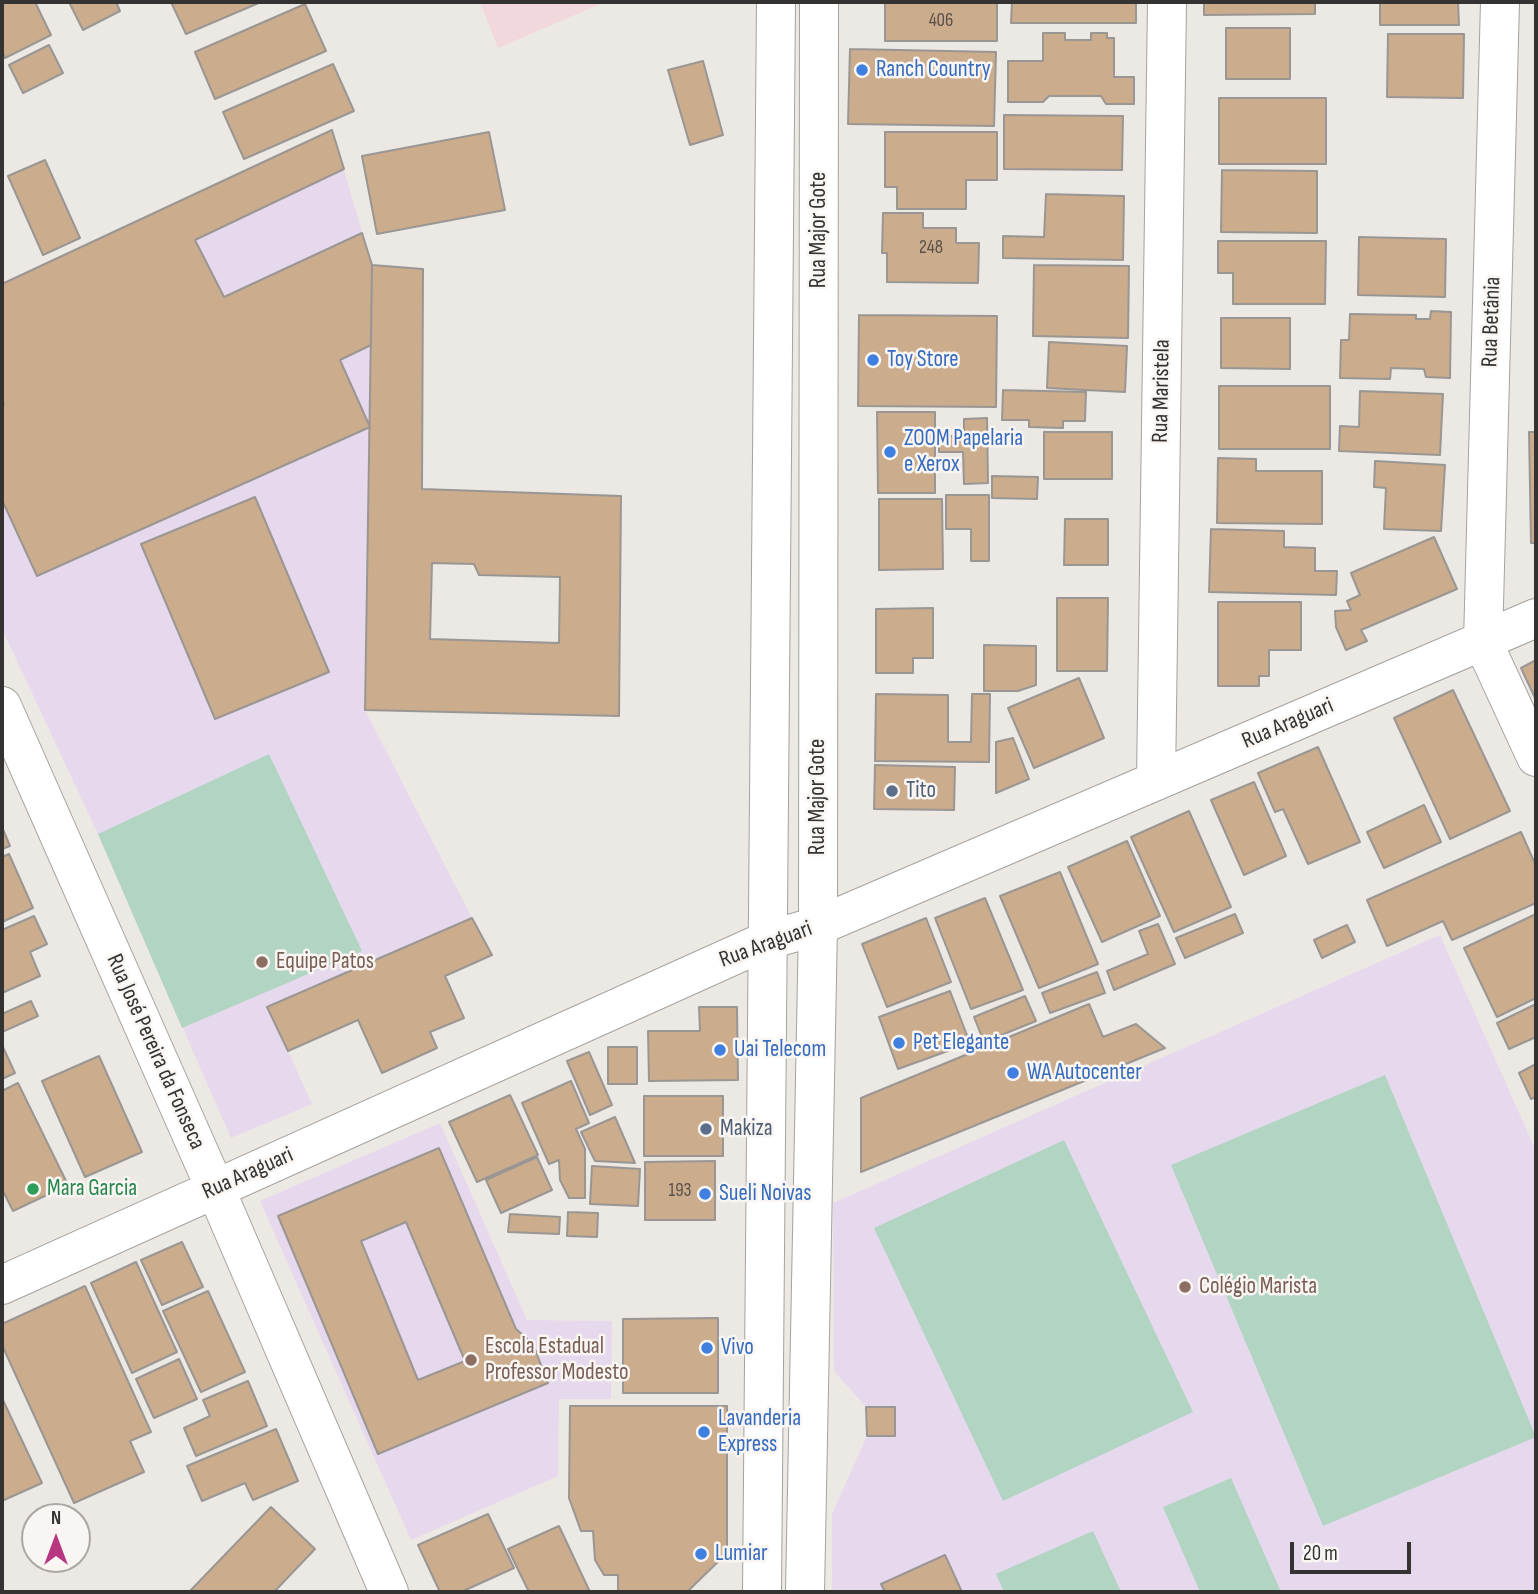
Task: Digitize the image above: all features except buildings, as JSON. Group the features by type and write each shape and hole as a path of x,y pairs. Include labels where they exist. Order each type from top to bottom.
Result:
{"street":[{"name":"Rua Major Gote","path":"762,1592 776,2"},
{"name":"Rua Major Gote","path":"805,1592 818,926 819,2"},
{"name":"Rua Maristela","path":"1156,780 1167,2"},
{"name":"Rua Betânia","path":"1483,642 1500,2"},
{"name":"Rua Araguari","path":"2,1285 768,940 818,926 1536,618"},
{"path":"1483,642 1536,757"},
{"name":"Rua José Pereira da Fonseca","path":"2,706 215,1188 389,1592"}],"shaded area":[{"path":"480,2 605,2 498,48"},
{"path":"332,130 372,265 365,710 472,918 268,1007 312,1104 231,1138 98,834 2,629 2,284"},
{"name":"Colégio Marista","path":"1440,935 1536,1151 1536,1592 832,1592 832,1514 867,1436 866,1407 834,1371 833,1203"},
{"name":"Escola Estadual Professor Modesto","path":"440,1123 527,1320 612,1321 611,1399 559,1399 558,1476 411,1540 260,1201"}],"green space":[{"path":"269,754 362,951 182,1028 98,834"},
{"path":"1385,1075 1536,1437 1323,1526 1171,1165"},
{"path":"1064,1140 1193,1412 1003,1501 874,1228"},
{"path":"1231,1478 1281,1592 1200,1592 1163,1507"},
{"path":"1093,1531 1121,1592 1004,1592 996,1574"}],"place":[{"name":"Ranch Country","path":"862,70"},
{"name":"Toy Store","path":"873,360"},
{"name":"ZOOM Papelaria e Xerox","path":"890,452"},
{"name":"Tito","path":"892,791"},
{"name":"Equipe Patos","path":"262,962"},
{"name":"Pet Elegante","path":"899,1043"},
{"name":"Uai Telecom","path":"720,1050"},
{"name":"WA Autocenter","path":"1013,1073"},
{"name":"Makiza","path":"706,1129"},
{"name":"Mara Garcia","path":"33,1189"},
{"name":"Sueli Noivas","path":"705,1194"},
{"name":"Colégio Marista","path":"1185,1287"},
{"name":"Vivo","path":"707,1348"},
{"name":"Escola Estadual Professor Modesto","path":"471,1360"},
{"name":"Lavanderia Express","path":"704,1432"},
{"name":"Lumiar","path":"701,1554"}]}
